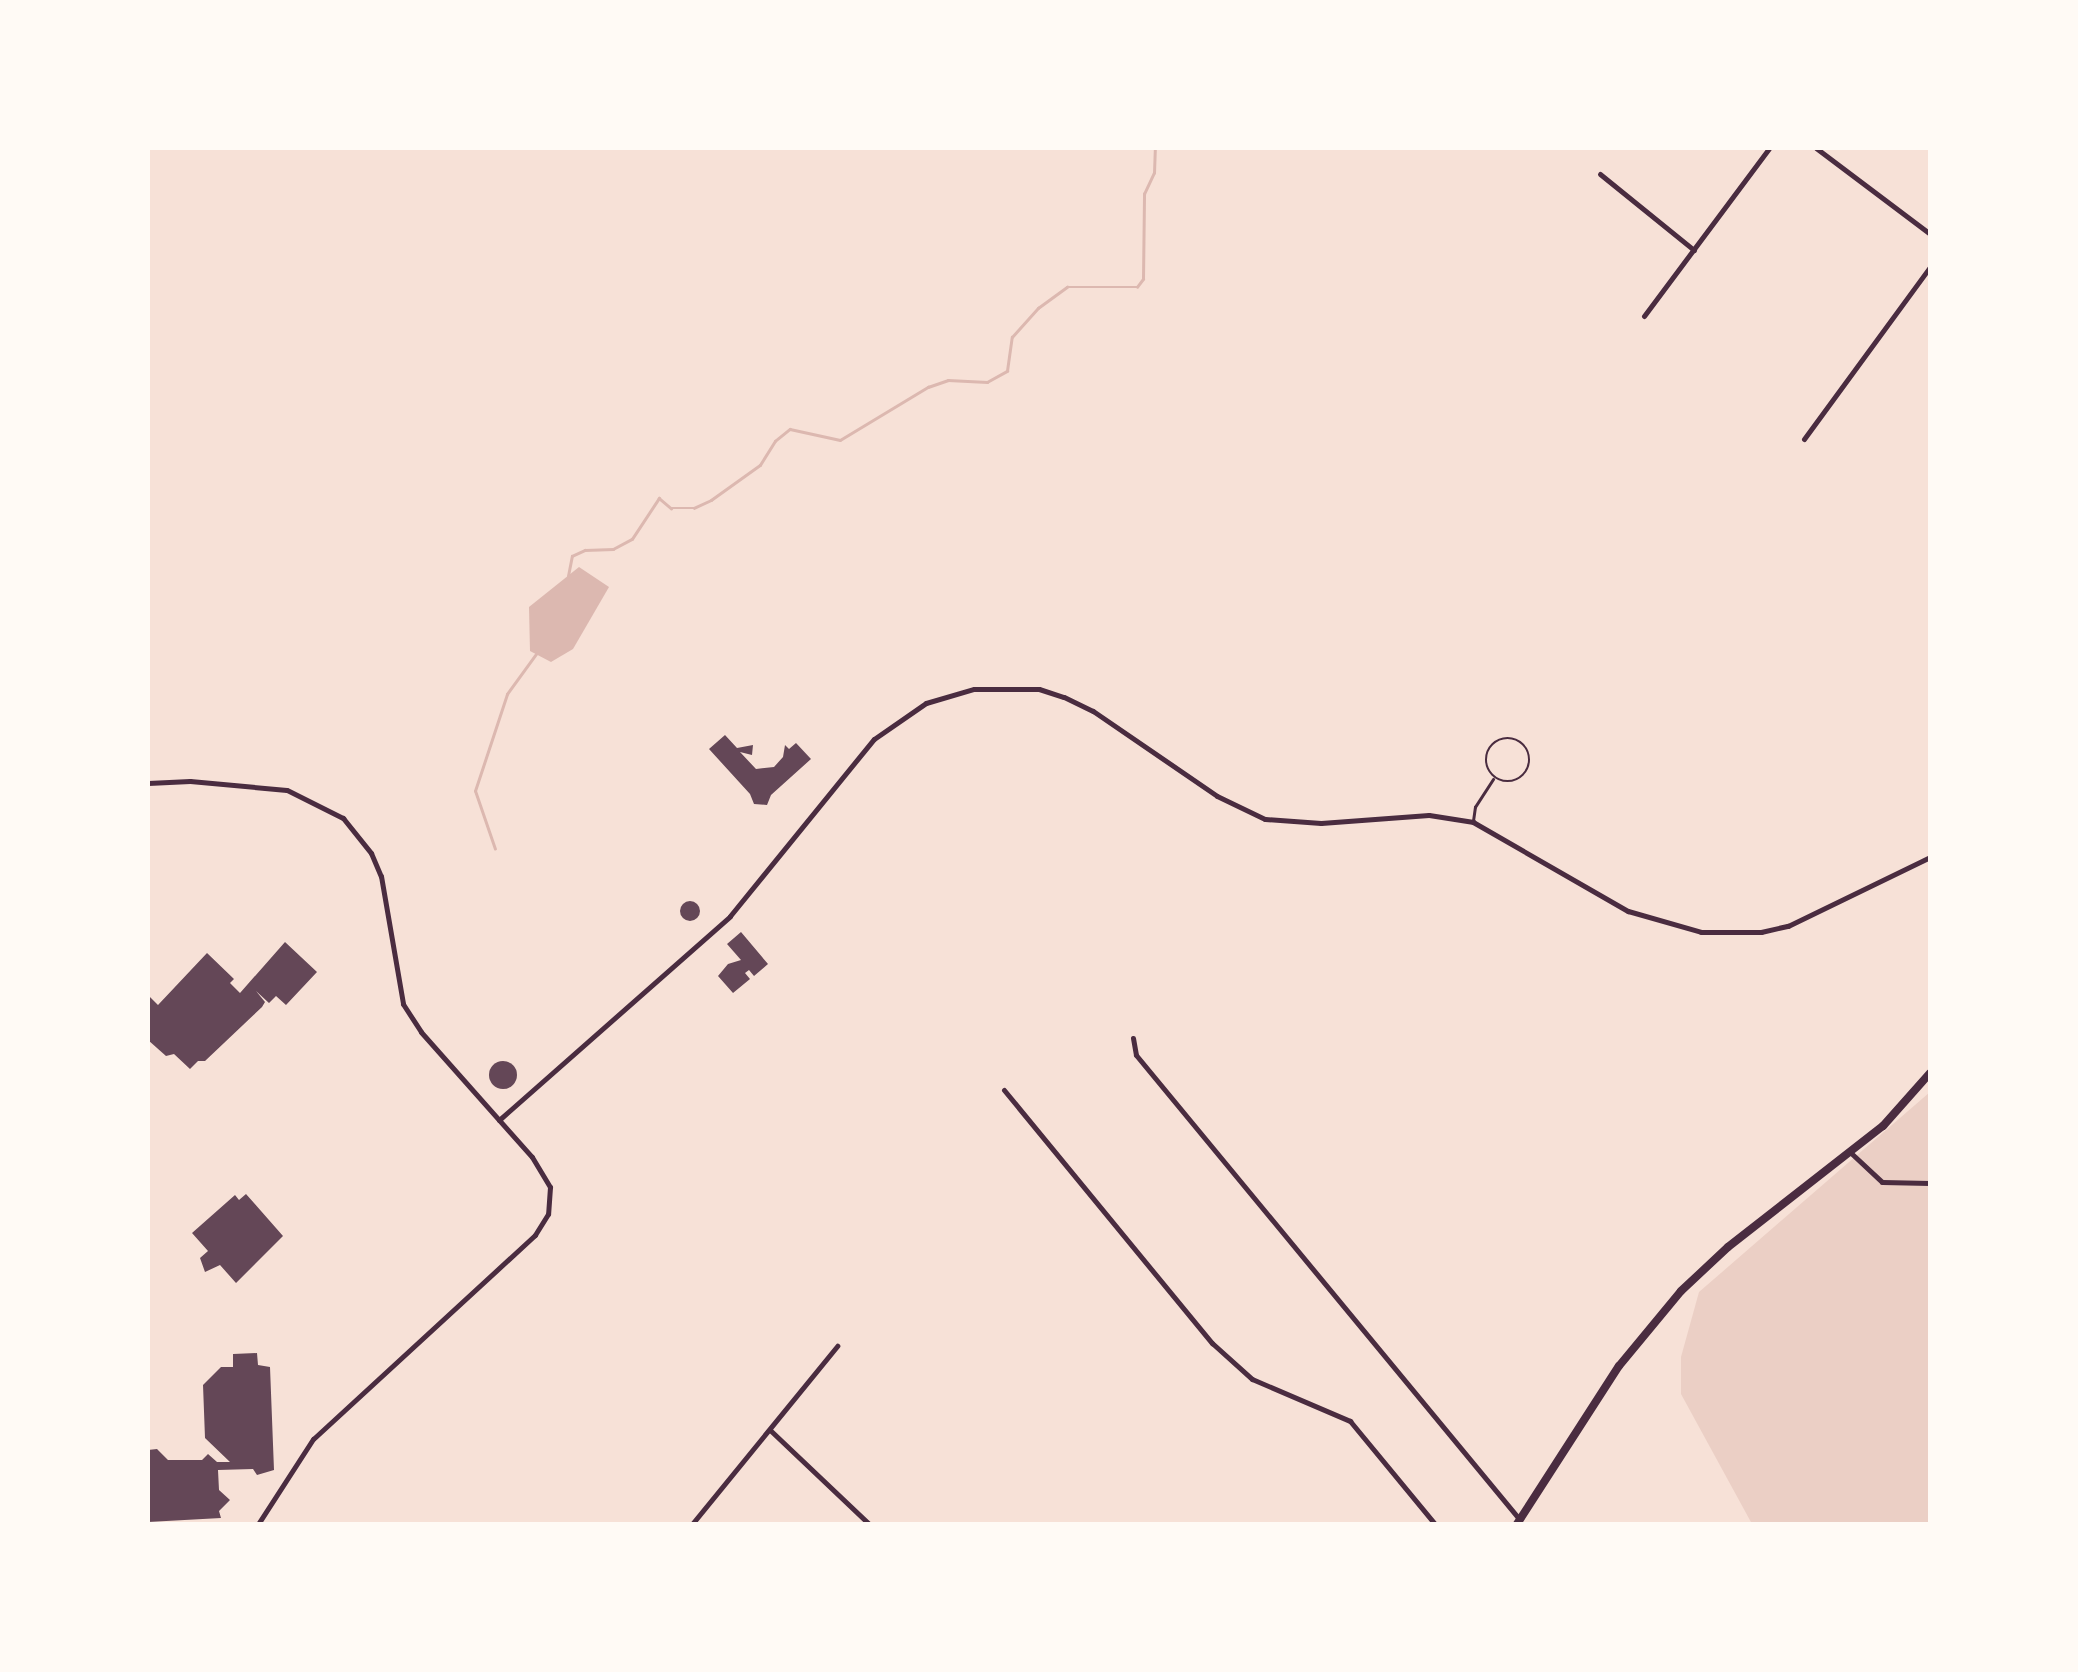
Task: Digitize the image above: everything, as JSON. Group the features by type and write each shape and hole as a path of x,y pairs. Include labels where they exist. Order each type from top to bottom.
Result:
{"main road":[{"path":"1518,1522 1619,1366 1680,1291 1728,1247 1851,1153 1930,1074"}],"street":[{"path":"1644,316 1769,148"},
{"path":"1816,148 1930,234"},
{"path":"1600,174 1694,250"},
{"path":"1804,438 1930,267"},
{"path":"499,1120 730,916 874,739 900,719 948,694 1002,686 1064,697 1093,711 1217,796 1265,818 1321,824 1428,815 1473,822 1628,912 1701,932 1761,932 1788,926 1930,857"},
{"path":"148,783 190,781 287,790 343,818 371,853 381,876 403,1004 421,1032 532,1157 550,1187 543,1226 313,1438 258,1524"},
{"path":"1133,1038 1136,1056 1518,1522"},
{"path":"1004,1090 1212,1344 1252,1379 1350,1422 1434,1524"},
{"path":"1851,1153 1882,1182 1930,1183"},
{"path":"692,1524 837,1346"},
{"path":"769,1429 868,1524"}],"lane":[{"path":"1511,738 1524,744 1531,757 1528,772 1508,782 1494,777 1486,758 1491,746 1511,738"},
{"path":"1473,822 1475,807 1494,777"}],"shaded area":[{"path":"579,567 609,587 573,649 551,662 530,651 529,607"},
{"path":"1930,1092 1930,1524 1752,1524 1681,1394 1681,1357 1699,1292"}],"building":[{"path":"725,735 737,748 753,745 752,755 740,752 756,769 774,767 783,757 785,745 789,749 796,743 811,759 771,795 767,805 754,804 750,794 709,749"},
{"path":"690,901 700,911 690,921 680,911"},
{"path":"741,932 768,964 754,976 749,970 745,973 750,979 733,993 718,976 728,964 741,960 727,944"},
{"path":"285,942 317,972 286,1005 276,996 269,1003 256,991 265,1002 262,1007 205,1061 198,1061 190,1069 174,1054 166,1056 148,1040 148,995 158,1005 207,953 234,979 230,983 240,993"},
{"path":"503,1061 513,1065 517,1075 513,1085 503,1089 493,1085 489,1075 493,1065"},
{"path":"246,1194 283,1236 236,1283 220,1265 205,1272 200,1258 208,1251 192,1233 235,1195 239,1200"},
{"path":"257,1353 258,1365 270,1367 274,1470 257,1475 253,1469 218,1470 219,1490 230,1500 219,1511 221,1518 148,1522 148,1450 157,1449 168,1460 202,1460 208,1454 217,1462 230,1462 205,1438 203,1385 221,1367 233,1367 233,1354"}],"waterway":[{"path":"568,576 572,556 585,550 613,549 632,539 659,498 671,508 694,508 711,500 760,465 775,441 790,429 840,440 928,387 948,380 987,382 1007,371 1012,337 1038,308 1067,287 1137,287 1143,279 1144,194 1154,173 1155,148"},
{"path":"495,849 475,791 507,694 536,654"}]}
